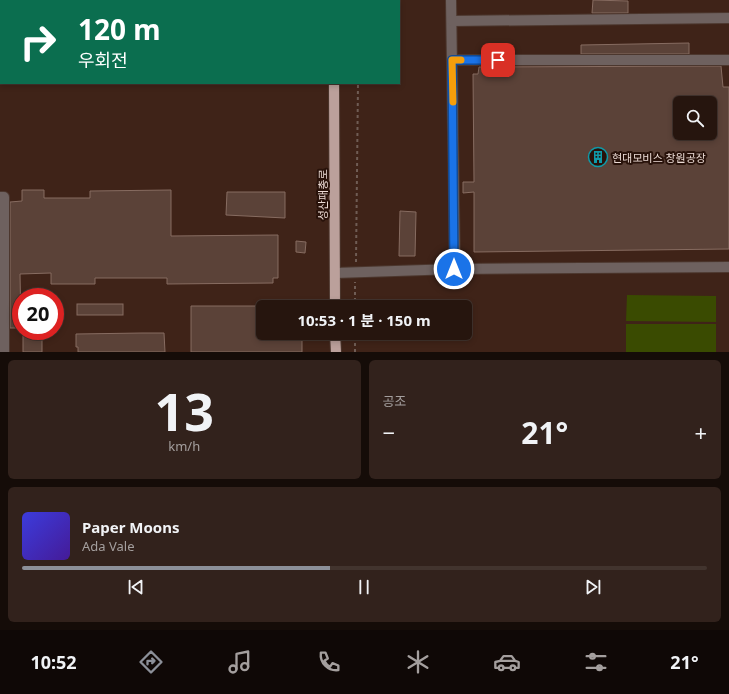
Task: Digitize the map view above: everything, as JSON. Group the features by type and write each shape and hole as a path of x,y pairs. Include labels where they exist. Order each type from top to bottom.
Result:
{"main road":[{"name":"성산패총로","path":"334,84 335,300"},
{"path":"335,340 336,352"}],"lane":[{"path":"451,0 454,269"},
{"path":"452,21 729,18"},
{"path":"452,60 729,60"},
{"path":"0,197 4,197 3,348"},
{"path":"334,273 454,269 729,267"}],"path":[{"path":"355,300 358,84"},
{"path":"354,352 355,340"}],"shaded area":[{"path":"400,0 729,0 729,352 0,352 0,84 400,84"}],"green space":[{"path":"627,295 716,296 716,322 626,321"},
{"path":"626,324 716,324 716,352 626,352"}],"building":[{"path":"593,0 628,1 628,13 592,13"},
{"path":"689,43 689,54 581,54 581,45"},
{"name":"현대모비스 창원공장","path":"721,66 723,87 729,87 729,249 474,252 474,192 463,193 463,182 474,182 473,74 478,74 479,67"},
{"path":"22,190 44,190 44,198 90,198 90,191 171,190 171,236 278,235 278,278 273,278 273,283 167,284 167,278 95,278 95,284 51,284 51,273 20,274 20,288 12,288 12,328 10,328 10,202 22,201"},
{"path":"227,192 285,192 285,218 226,215"},
{"path":"400,211 416,212 415,256 399,256"},
{"path":"296,241 306,242 305,253 296,252"},
{"path":"77,304 123,304 123,315 77,315"},
{"path":"191,306 256,306 256,340 302,340 302,352 191,352"},
{"path":"164,333 165,352 78,352 78,347 76,347 76,334"},
{"path":"23,340 42,340 42,352 23,352"}],"slow traffic":[{"path":"453,102 452,60 461,60"}],"place":[{"name":"현대모비스 창원공장","path":"598,157"}],"route":[{"path":"454,269 452,60 498,60"}]}
